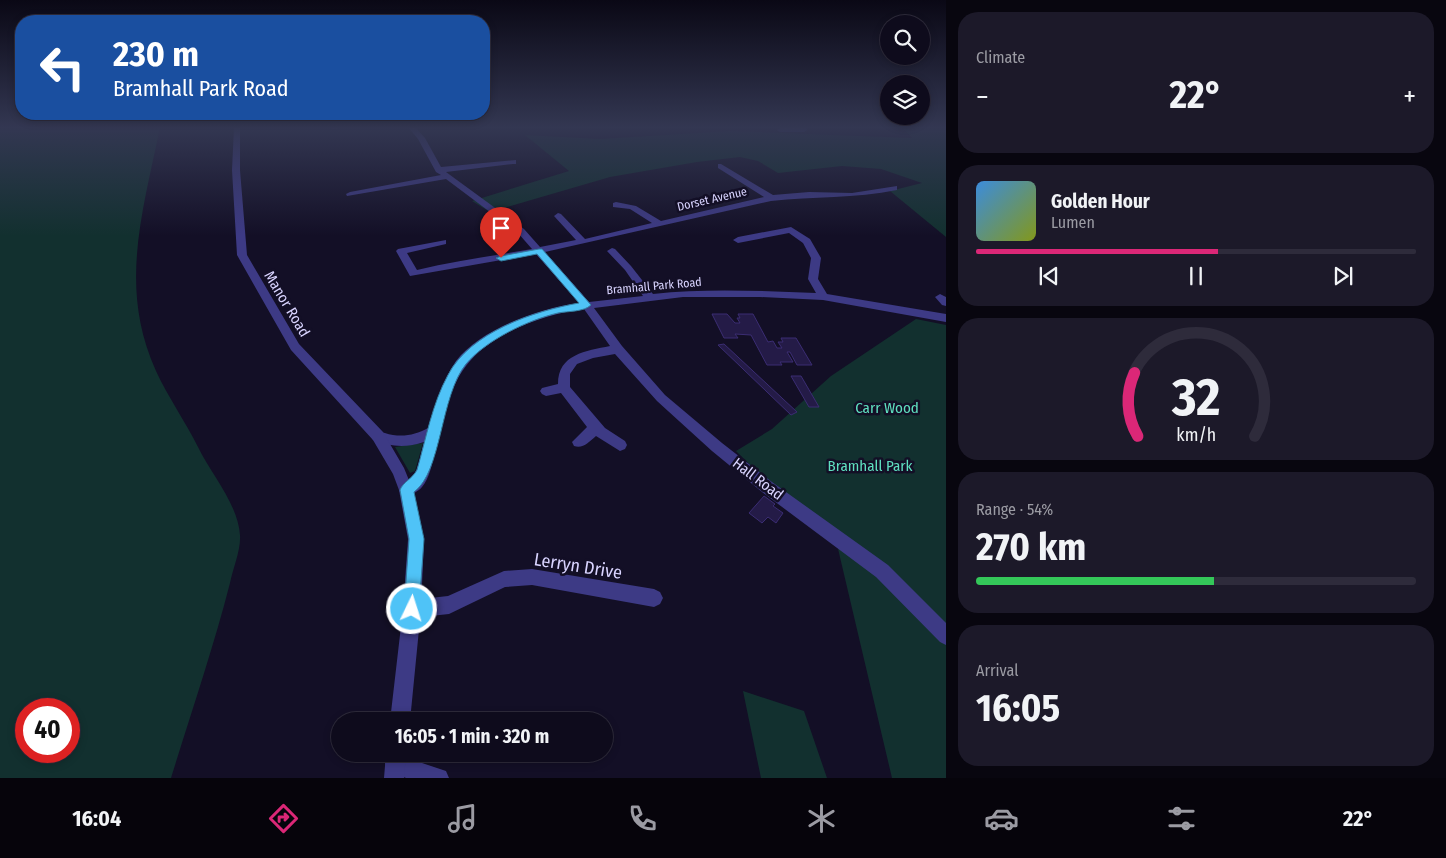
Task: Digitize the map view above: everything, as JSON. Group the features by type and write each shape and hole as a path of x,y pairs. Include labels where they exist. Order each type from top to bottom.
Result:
{"street":[{"name":"Manor Road","path":"236,163 242,256 295,348 336,389 378,436 399,472 406,490 416,539 412,609 401,712"},
{"path":"435,163 446,176 521,231 586,305"},
{"path":"439,170 501,163"},
{"path":"721,166 770,198"},
{"path":"350,194 446,176"},
{"name":"Dorset Avenue","path":"443,242 401,251 414,274 449,265 462,265 583,242 770,198 809,194 852,195 894,188"},
{"path":"616,205 622,204 638,209 659,224"},
{"path":"558,216 583,242"},
{"path":"738,240 791,230 796,232 807,242 816,258 814,279 823,297"},
{"path":"612,251 628,268 650,298"},
{"name":"Bramhall Park Road","path":"406,490 417,483 423,471 441,406 453,376 462,362 474,350 505,329 554,311 586,305 683,294 760,294 823,297 946,318"},
{"name":"Hall Road","path":"586,305 618,349 668,404 767,487 882,571 946,636"},
{"path":"618,349 591,354 573,361 564,374 564,388 596,428 620,445"},
{"path":"546,390 564,388"},
{"path":"580,442 596,428"},
{"path":"378,436 389,441 406,442 421,439 434,431"},
{"name":"Lerryn Drive","path":"412,609 449,605 504,579 532,577 654,598"},
{"path":"395,765 439,778"}],"green space":[{"path":"0,163 152,163 137,249 138,309 145,340 156,371 229,501 238,523 240,535 238,553 171,778 0,778"},
{"path":"560,163 689,163 610,177 490,212 472,201 569,171"},
{"path":"762,163 946,163 946,237 890,191 922,183 881,169 842,166 778,173"},
{"name":"Carr Wood","path":"916,319 946,325 946,778 892,778 835,536 763,478 736,451 772,429 831,376"},
{"path":"423,443 415,471 410,473 395,447"},
{"path":"743,691 804,711 827,778 761,778"}],"building":[{"path":"712,314 727,314 735,323 740,323 737,318 740,318 738,314 753,314 768,342 773,341 777,348 782,348 778,342 783,342 781,338 796,338 812,365 797,365 790,352 787,352 793,362 780,362 782,365 767,365 751,335 735,334 738,338 724,338"},
{"path":"724,344 797,412 791,415 718,345"},
{"path":"791,376 801,376 819,407 809,407"},
{"path":"764,496 783,513 776,523 768,517 762,523 749,513"}],"route":[{"path":"412,609 416,539 406,490 417,483 423,471 441,406 453,376 462,362 474,350 505,329 554,311 586,305 539,251 501,258"}],"park label":[{"name":"Bramhall Park","path":"870,466"}]}
